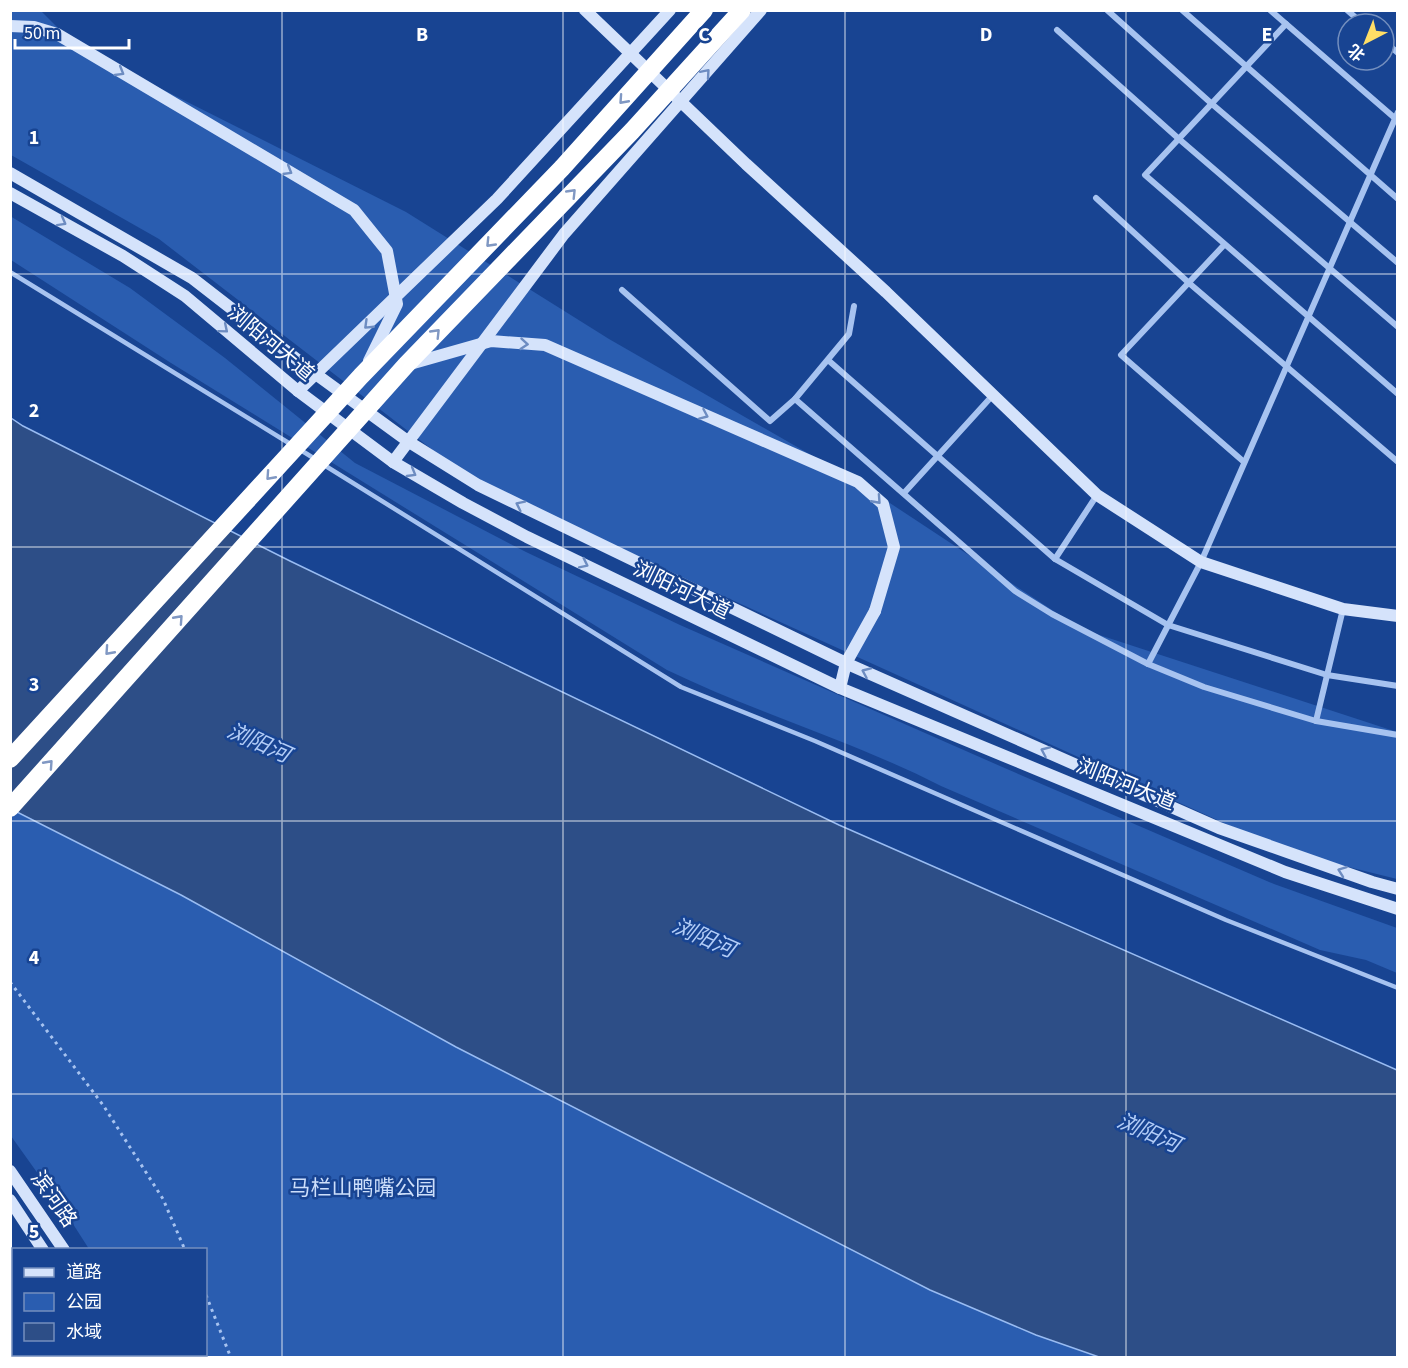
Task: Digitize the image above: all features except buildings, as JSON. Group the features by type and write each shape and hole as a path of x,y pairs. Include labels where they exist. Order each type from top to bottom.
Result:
{"highway":[{"path":"10,759 361,376 562,168 704,10"},
{"path":"10,808 406,365 632,131 742,10"}],"main road":[{"path":"585,10 746,164 886,292 1097,495 1201,562 1343,609 1398,616"},
{"path":"298,391 497,199 670,10"},
{"path":"393,462 564,234 761,10"},
{"path":"10,26 34,27 57,34 354,210 387,251 397,304 361,376"},
{"name":"浏阳河大道","path":"10,173 192,278 316,375 410,442 478,485 846,663 1219,828 1398,889"},
{"name":"浏阳河大道","path":"10,193 123,256 185,296 298,391 393,462 527,537 840,688 1286,873 1398,909"},
{"path":"406,365 491,341 545,345 858,482 884,504 894,547 875,611 846,663 840,688"},
{"name":"滨河路","path":"10,1171 63,1248"},
{"name":"滨河路","path":"10,1200 42,1248"}],"street":[{"path":"1107,10 1212,104 1398,263"},
{"path":"1182,10 1245,68 1398,199"},
{"path":"1148,664 1201,562 1369,175 1397,117 1270,10"},
{"path":"1286,24 1145,176 1398,394"},
{"path":"1057,30 1179,139 1398,327"},
{"path":"1095,198 1189,283 1398,462"},
{"path":"1224,245 1121,355 1244,462"},
{"path":"622,290 770,421 795,399 849,334 854,306"},
{"path":"828,360 1055,560 1168,626 1327,675 1398,686"},
{"path":"904,493 993,395"},
{"path":"795,399 1015,591 1052,614 1148,664 1204,687 1316,721 1398,735"},
{"path":"1055,560 1097,495"},
{"path":"1316,721 1343,609"}],"lane":[{"path":"10,272 681,687 815,741 1226,920 1398,988"}],"path":[{"path":"10,982 103,1105 163,1199 184,1248"},
{"path":"207,1297 231,1358"}],"green space":[{"path":"11,11 41,11 76,46 406,212 609,339 858,482 1081,629 1397,732 1397,879 1288,852 478,485 159,239 11,155"},
{"path":"10,216 130,288 225,358 355,463 526,552 680,625 1274,884 1397,928 1397,973 1366,960 1320,950 874,755 735,700 667,670 171,363 11,260"},
{"name":"马栏山鸭嘴公园","path":"10,809 181,895 930,1290 1036,1335 1099,1357 149,1357 207,1356 207,1248 88,1248 11,1136"}],"water":[{"name":"浏阳河","path":"11,418 290,561 839,825 1397,1070 1397,1357 1099,1357 1036,1335 930,1290 456,1047 181,895 11,809"}]}
